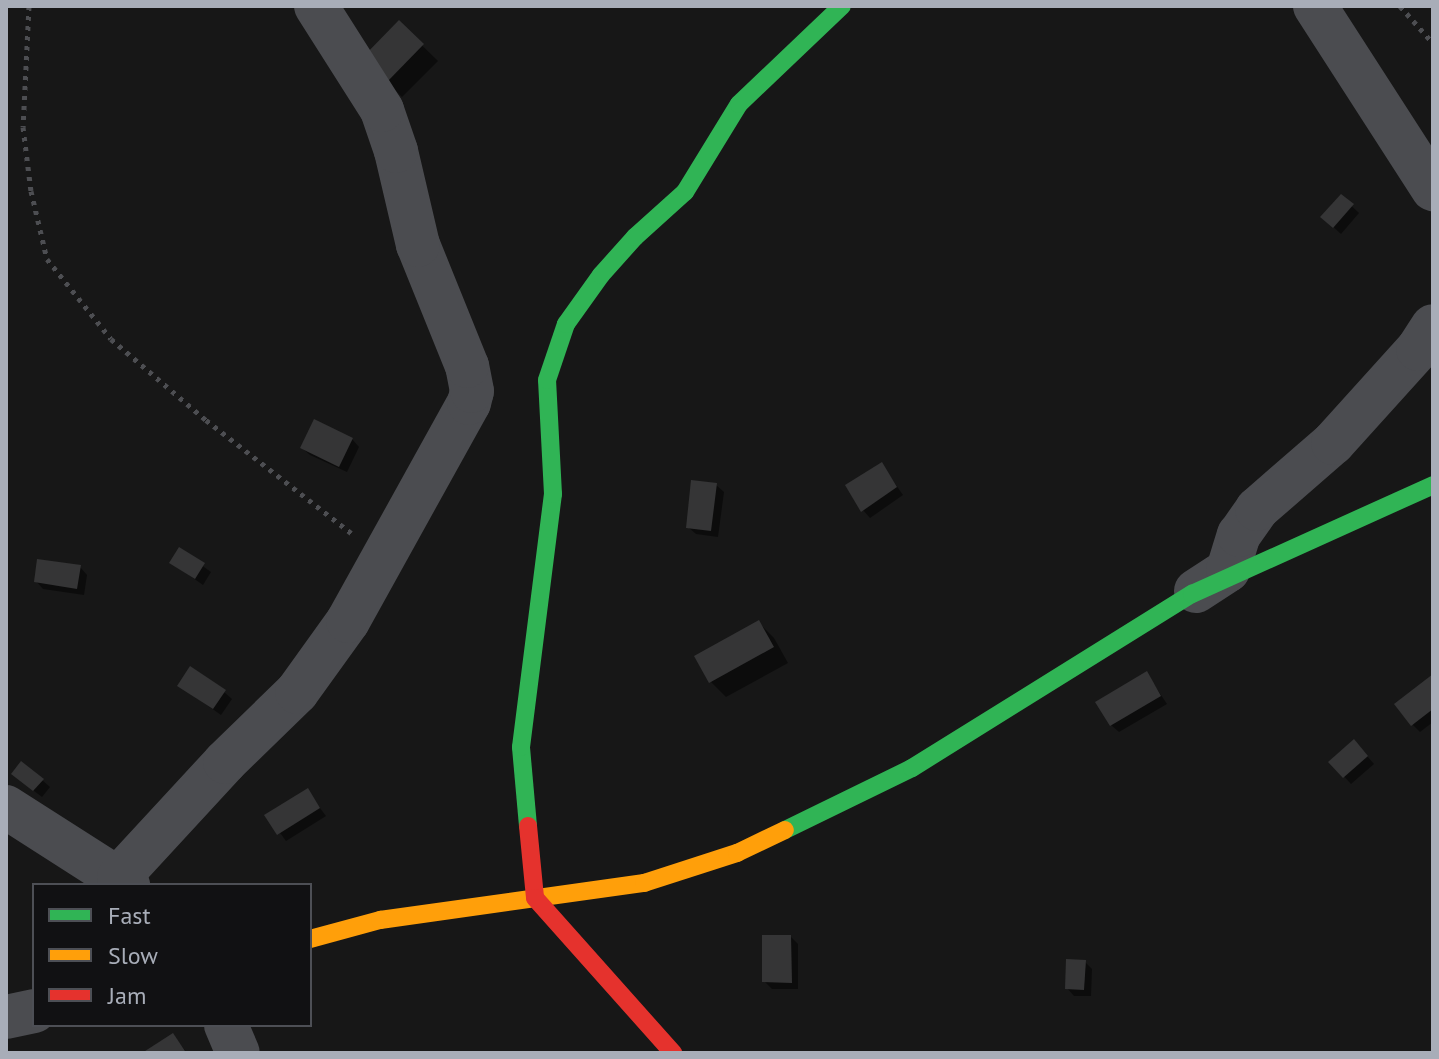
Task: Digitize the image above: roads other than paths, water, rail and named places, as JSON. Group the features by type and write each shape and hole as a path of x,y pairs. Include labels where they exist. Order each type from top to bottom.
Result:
{"street":[{"path":"6,807 124,881 225,762 297,692 348,621 469,403 472,378 418,245 396,151 382,110 316,6"},
{"path":"673,1053 535,898 521,747 553,494 547,380 566,324 601,275 635,237 685,192 715,148 739,104 842,6"},
{"path":"1315,6 1433,189"},
{"path":"312,938 380,920 644,883 737,853 912,768 1228,570 1239,535 1257,509 1333,443 1418,349 1433,326"},
{"path":"1192,594 1433,485"},
{"path":"6,1017 32,1011"},
{"path":"227,1027 238,1053"}]}
